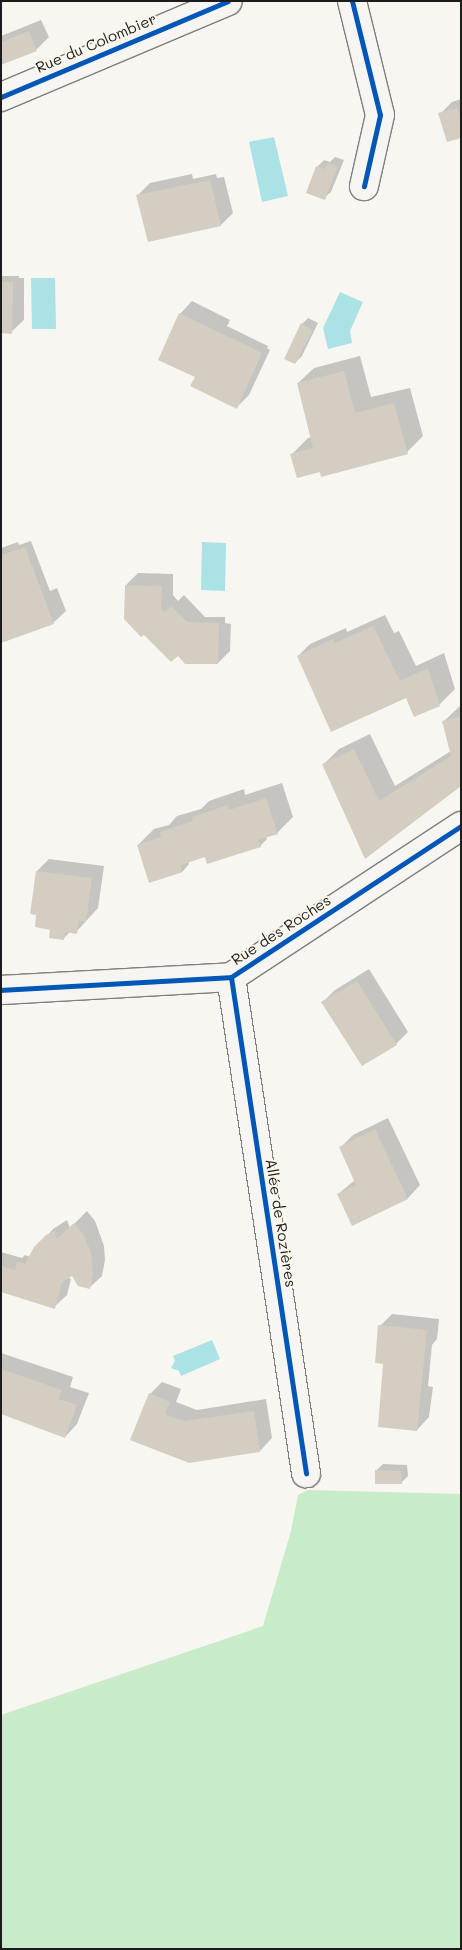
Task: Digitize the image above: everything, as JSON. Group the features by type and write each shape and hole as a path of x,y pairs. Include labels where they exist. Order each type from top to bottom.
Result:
{"street":[{"name":"Rue du Colombier","path":"1,97 228,1"},
{"path":"352,1 380,115 364,186"},
{"name":"Rue des Roches","path":"1,990 231,977 461,826"},
{"name":"Allée de Rozières","path":"231,977 306,1473"}],"green space":[{"path":"308,1490 461,1494 461,1949 1,1949 1,1715 263,1626 291,1531 298,1495"}],"water":[{"path":"274,137 288,196 262,202 249,142"},
{"path":"31,278 55,278 56,329 32,329"},
{"path":"340,292 363,302 350,331 352,343 328,349 323,328"},
{"path":"202,542 226,543 225,591 201,590"},
{"path":"212,1340 220,1359 181,1376 179,1371 171,1368 175,1361 173,1356"}],"building":[{"path":"29,31 37,51 1,65 1,42"},
{"path":"457,108 461,118 461,138 447,142 438,113"},
{"path":"328,163 338,167 325,200 306,193 316,166 325,169"},
{"path":"210,180 221,226 148,242 136,195"},
{"path":"1,282 13,282 12,334 1,333"},
{"path":"179,313 262,353 237,409 190,386 195,377 158,360"},
{"path":"301,323 313,330 295,364 284,359"},
{"path":"344,371 355,413 394,403 408,454 321,477 320,472 297,478 290,454 313,448 297,383"},
{"path":"25,547 54,624 1,643 1,555"},
{"path":"125,585 162,586 161,608 165,612 171,606 187,622 219,623 218,664 185,664 178,656 171,662 144,635 141,637 124,619"},
{"path":"373,626 400,681 428,668 440,706 414,717 406,698 331,732 297,656 333,639 335,643"},
{"path":"461,716 461,786 365,859 322,764 354,749 379,801 451,756 442,721"},
{"path":"266,798 278,834 258,840 261,847 207,864 205,857 181,865 183,872 149,883 137,845 161,837 160,832 193,821 192,817 228,805 229,810"},
{"path":"36,871 92,878 86,922 79,921 77,934 65,932 64,940 49,938 50,930 35,927 36,915 30,914"},
{"path":"357,981 397,1045 362,1066 321,1002"},
{"path":"375,1129 408,1199 352,1226 337,1194 356,1185 339,1147"},
{"path":"74,1223 83,1234 91,1252 93,1273 90,1289 78,1286 72,1276 62,1282 55,1309 1,1292 1,1266 15,1270 17,1261 25,1264 34,1247 46,1235 54,1231 57,1239"},
{"path":"378,1325 427,1330 417,1431 378,1427 383,1364 375,1363"},
{"path":"1,1369 62,1390 58,1399 77,1405 65,1438 1,1414"},
{"path":"149,1393 170,1402 165,1414 184,1421 254,1411 260,1452 189,1463 130,1440"},
{"path":"375,1470 401,1471 402,1484 375,1484"}],"cycle path":[{"path":"1,97 228,1"},
{"path":"352,1 380,115 364,186"},
{"path":"1,990 231,977 461,826"},
{"path":"231,977 306,1473"}]}
